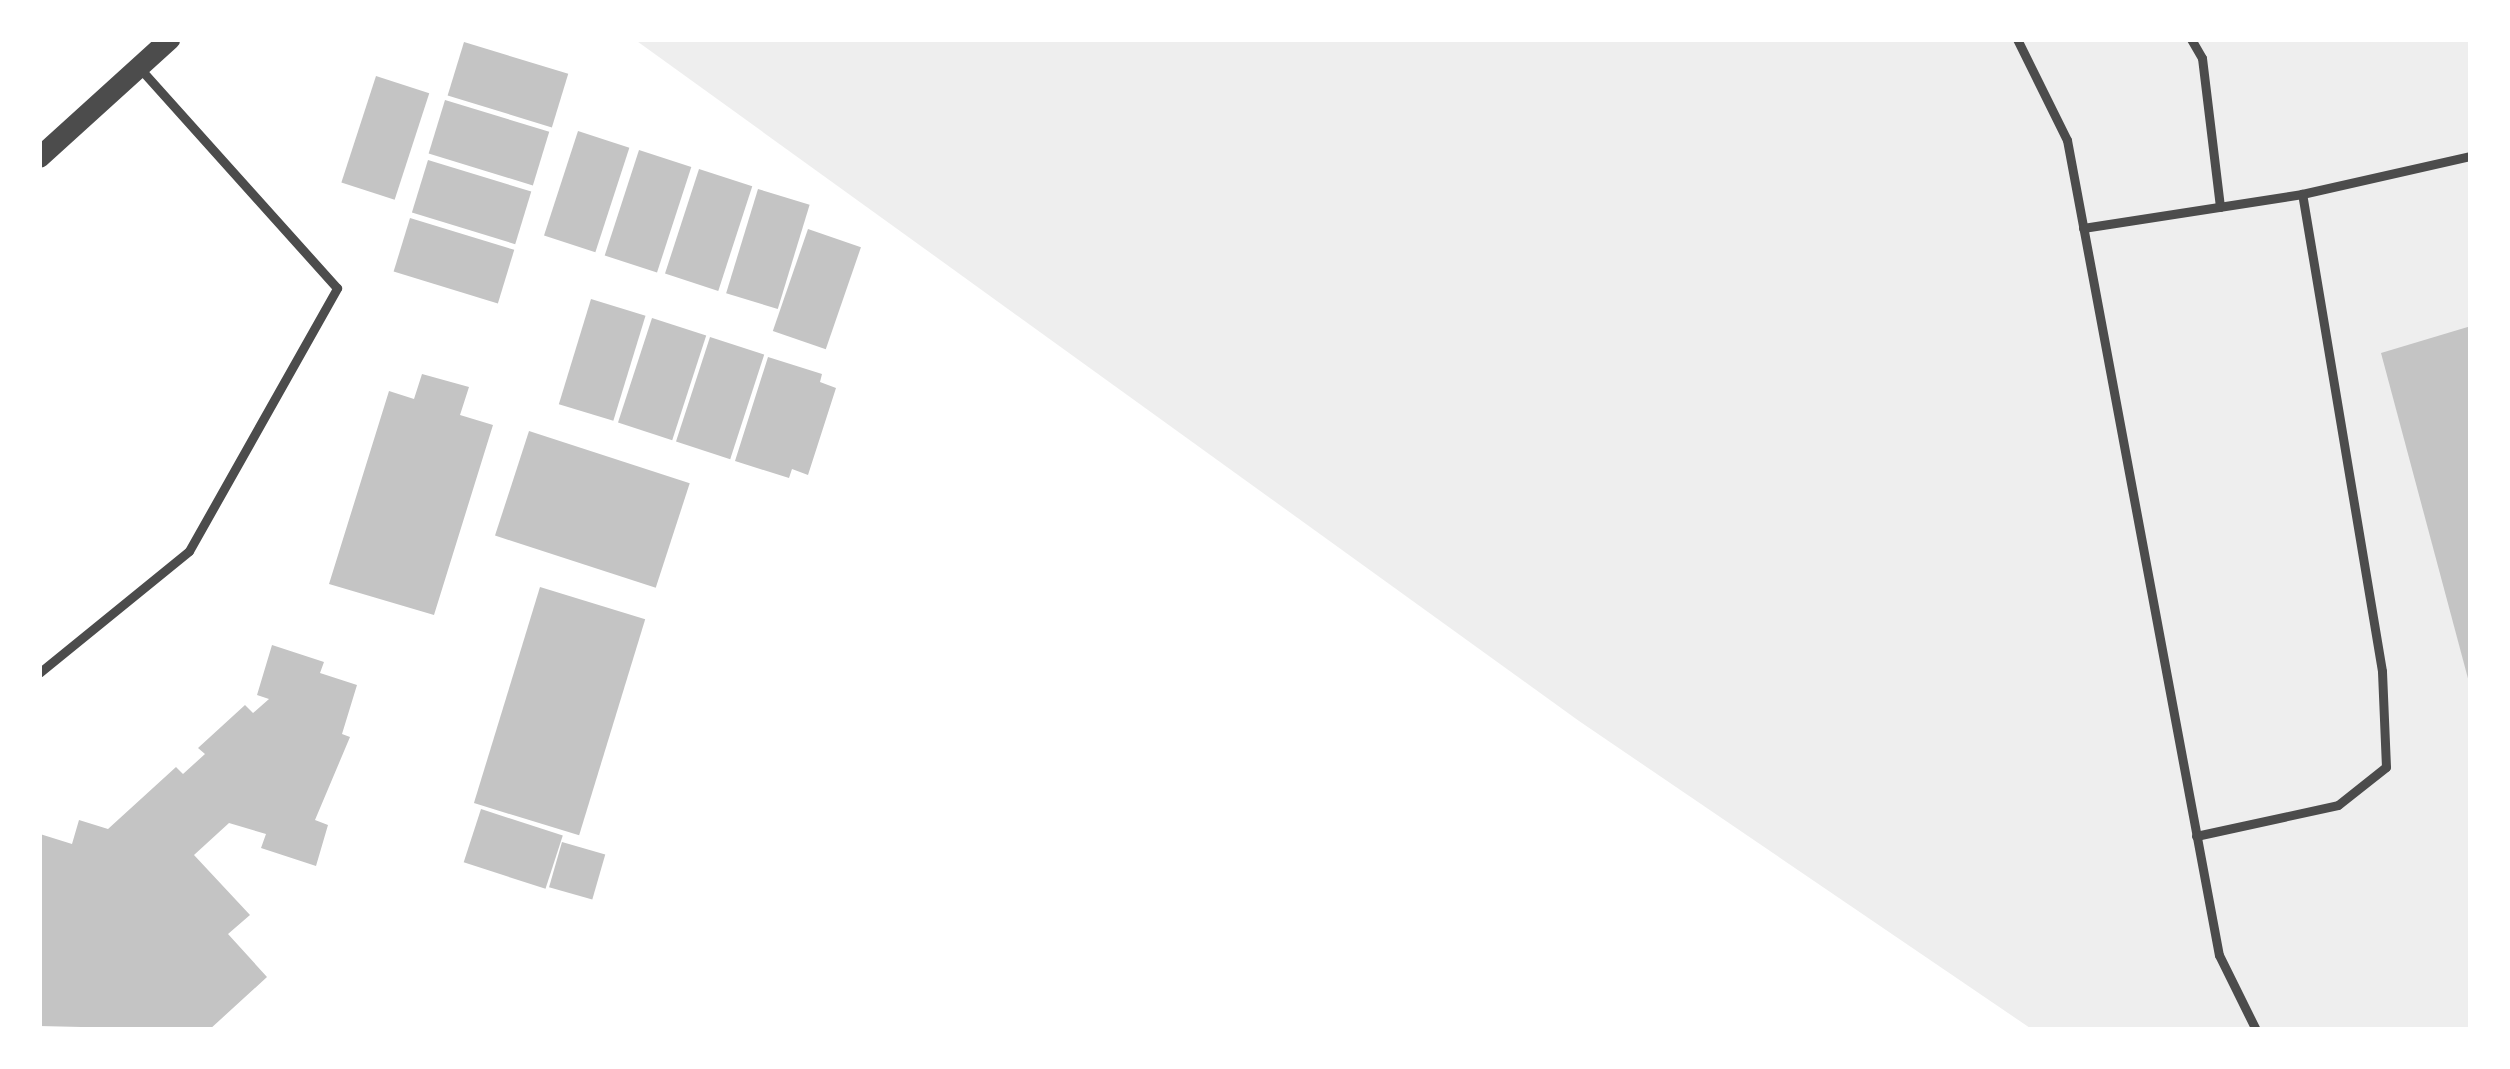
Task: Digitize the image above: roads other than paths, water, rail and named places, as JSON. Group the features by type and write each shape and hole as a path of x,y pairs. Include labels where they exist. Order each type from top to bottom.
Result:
{"street":[{"path":"39,157 169,39"}],"lane":[{"path":"2017,39 2067,140 2218,955 2256,1030"},
{"path":"2191,39 2202,58 2220,207"},
{"path":"39,673 189,551 338,288 139,66"},
{"path":"2083,228 2302,194 2471,155"},
{"path":"2196,836 2338,805 2386,767 2383,670 2302,194"}]}
